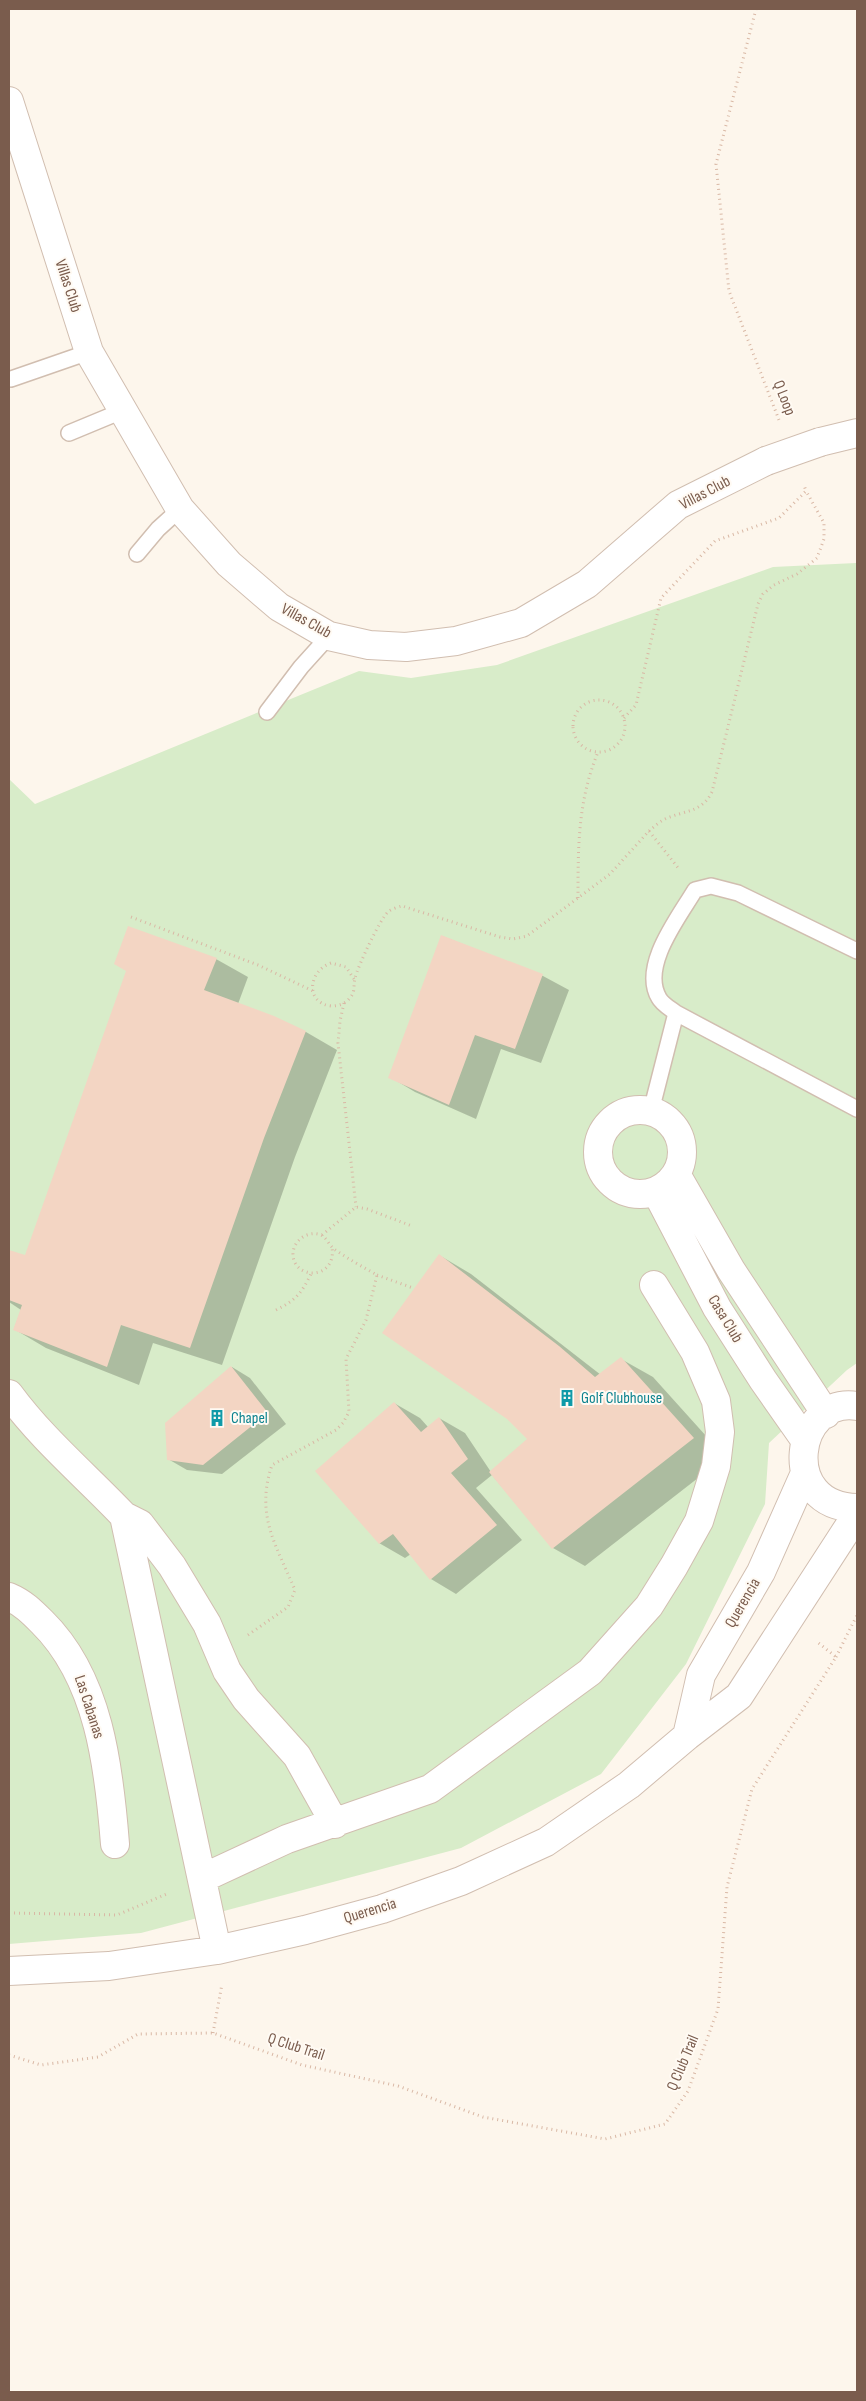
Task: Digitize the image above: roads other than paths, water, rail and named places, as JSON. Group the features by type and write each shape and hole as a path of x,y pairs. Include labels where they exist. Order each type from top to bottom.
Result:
{"street":[{"name":"Villas Club","path":"9,106 89,352 180,509 228,564 272,601 329,636 369,646 406,647 456,641 521,623 587,584 678,505 766,460 820,442 857,433"},
{"path":"637,1110 651,1111 663,1116 672,1126 679,1137 682,1149 681,1162 666,1183 643,1194 630,1193 618,1188 608,1179 601,1168 598,1155 604,1130 613,1120 637,1110"},
{"name":"Casa Club","path":"666,1183 731,1270 826,1414"},
{"name":"Casa Club","path":"666,1183 717,1308 763,1380 805,1440"},
{"path":"203,1878 287,1839 430,1790 590,1672 649,1606 674,1566 698,1520 716,1466 720,1432 716,1400 695,1352 654,1285"},
{"path":"9,1394 52,1446 87,1477 124,1516 140,1524 172,1566 207,1624 227,1671 246,1699 297,1756 335,1824"},
{"path":"856,1405 839,1407 826,1414 813,1425 805,1440 802,1456 805,1472 813,1488 827,1501 843,1508 857,1508"},
{"name":"Querencia","path":"687,1736 701,1676 761,1572 805,1472"},
{"name":"Querencia","path":"9,1972 109,1966 217,1950 305,1930 382,1909 461,1881 546,1842 629,1785 687,1736 740,1696 857,1514"},
{"path":"124,1516 217,1950"},
{"name":"Las Cabanas","path":"9,1597 22,1602 53,1633 80,1674 98,1728 111,1798 115,1844"}],"lane":[{"path":"11,379 89,352"},
{"path":"69,434 122,411"},
{"path":"137,554 158,529 180,509"},
{"path":"267,712 301,667 329,636"},
{"path":"857,950 738,893 711,886 695,890 657,956 652,978 659,998 676,1013 857,1109"},
{"path":"651,1111 676,1013"}],"place":[{"name":"Golf Clubhouse","path":"567,1398"},
{"name":"Chapel","path":"217,1418"}]}
